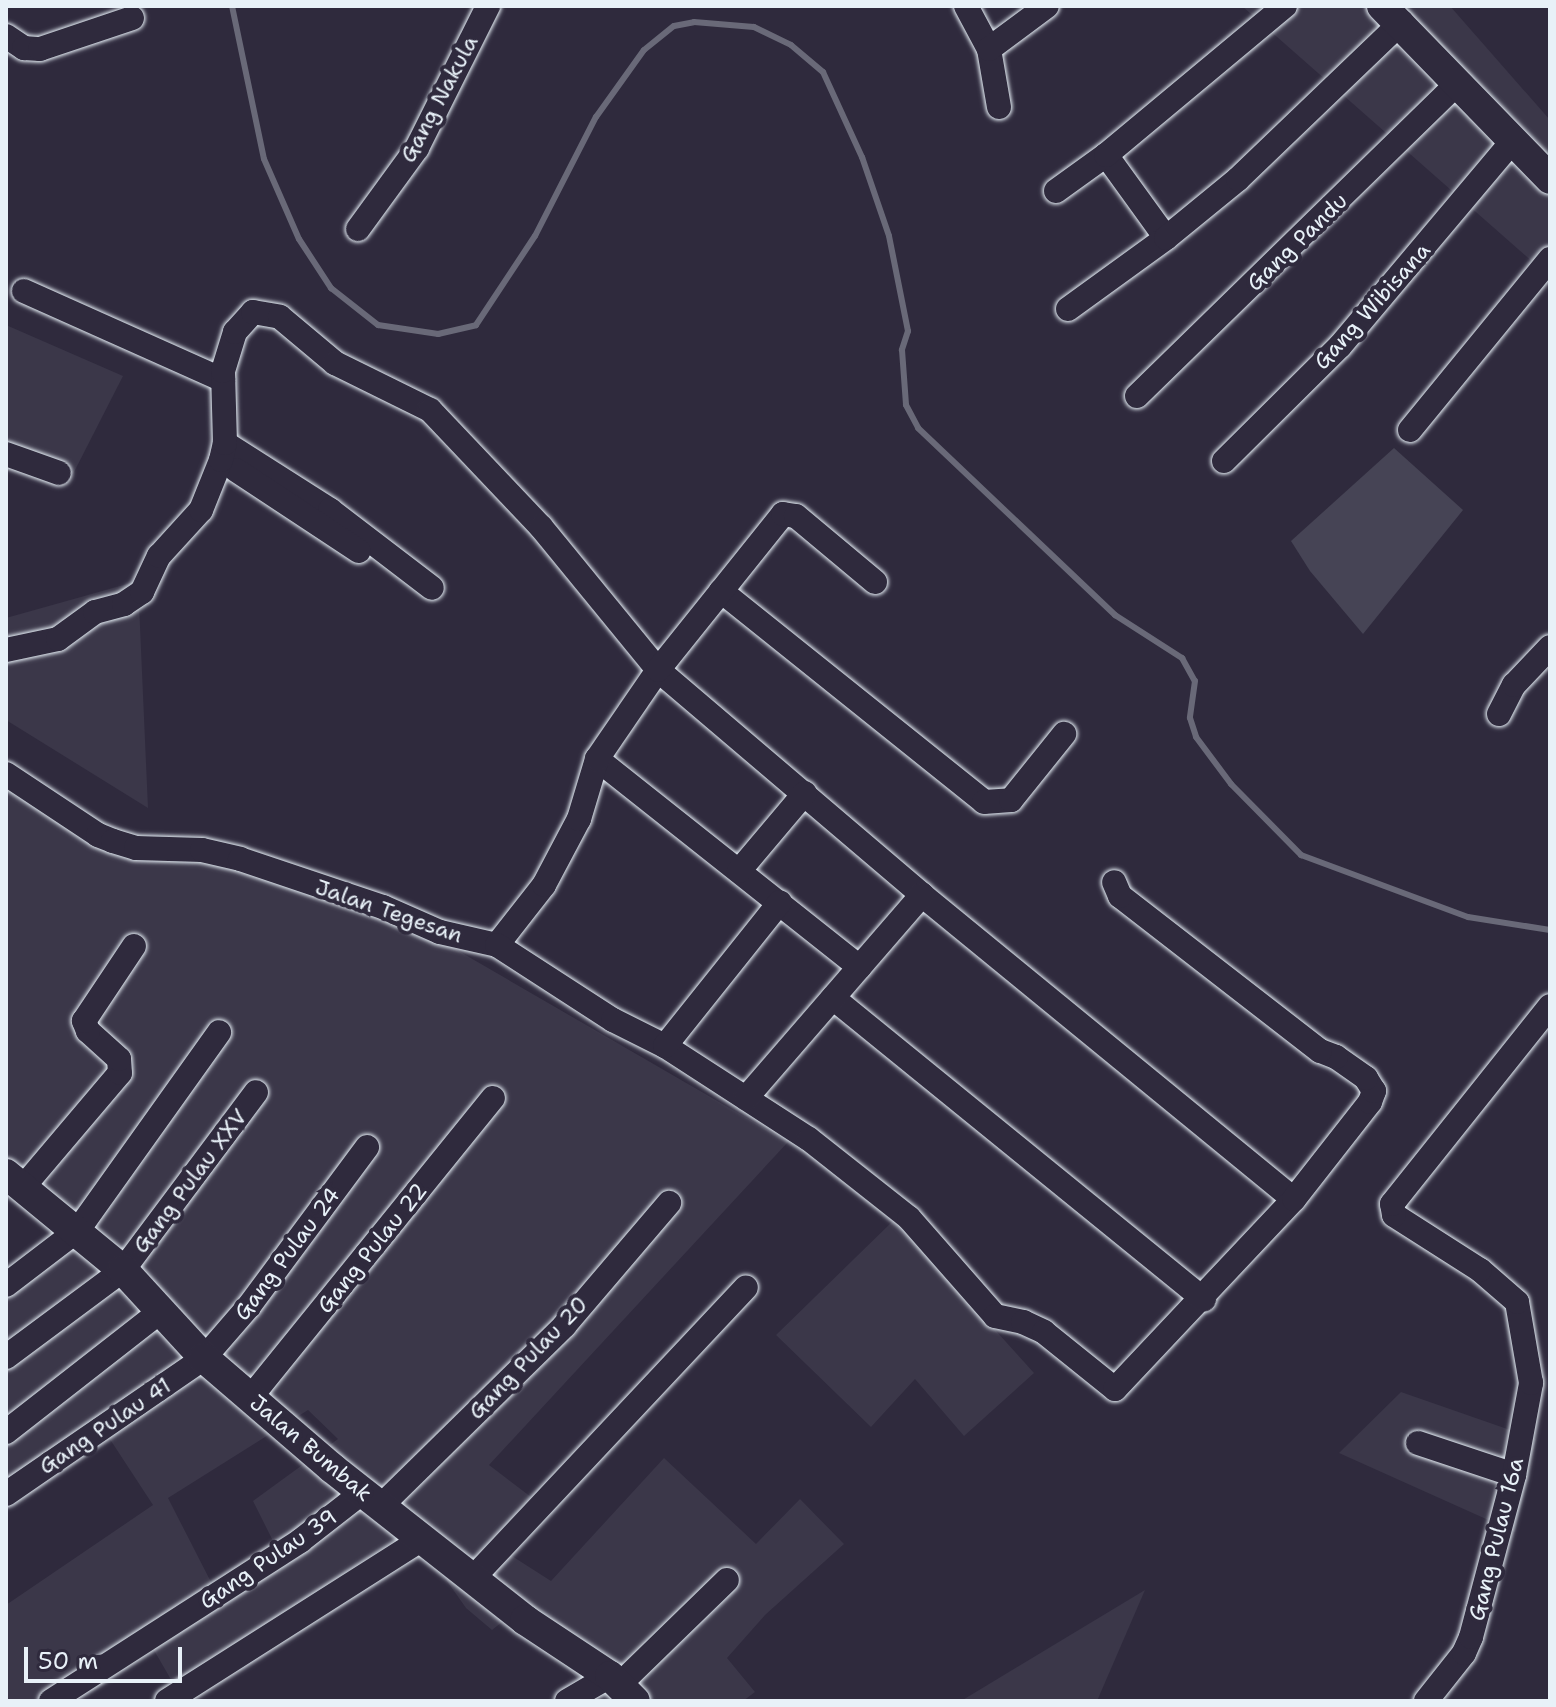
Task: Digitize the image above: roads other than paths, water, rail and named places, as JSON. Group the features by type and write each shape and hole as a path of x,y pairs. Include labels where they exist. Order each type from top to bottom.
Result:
{"street":[{"name":"Gang Nakula","path":"358,229 417,148 488,6"},
{"path":"966,6 989,49 999,107"},
{"path":"989,49 1047,6"},
{"path":"1056,191 1106,155 1285,6"},
{"path":"1068,309 1166,238 1238,179 1392,14 1456,85 1550,179"},
{"path":"6,36 24,48 40,49 132,18"},
{"name":"Gang Pandu","path":"1137,396 1456,85"},
{"name":"Gang Wibisana","path":"1224,461 1359,326 1512,142"},
{"path":"1106,155 1166,238"},
{"path":"1410,430 1550,259"},
{"path":"24,291 223,380"},
{"path":"6,650 58,639 95,612 133,600 150,578 159,556 201,510 223,451 223,380 227,351 235,332 253,312 280,317 335,363 430,410 541,527 658,670 922,895 1294,1199"},
{"path":"223,451 366,555"},
{"path":"223,451 330,510 432,588"},
{"path":"6,454 59,473"},
{"path":"875,582 796,516 783,514 658,670 597,759 579,819 544,885 497,945 613,1020 665,1046 809,1139 909,1218 995,1316 1023,1322 1044,1332 1115,1389 1204,1299 1294,1199 1370,1102 1374,1091 1366,1078 1336,1057 1320,1051 1120,896 1114,882"},
{"path":"721,591 984,802 1011,800 1064,734"},
{"path":"1499,714 1514,685 1550,647"},
{"path":"597,759 859,967"},
{"name":"Jalan Tegesan","path":"6,774 113,841 136,848 169,846 240,859 383,907 440,932 497,945"},
{"path":"739,871 805,793"},
{"path":"746,1098 922,895"},
{"path":"665,1046 780,902"},
{"path":"15,1180 120,1073 119,1059 88,1031 84,1021 134,946"},
{"path":"833,998 1204,1299"},
{"path":"1541,1384 1517,1302 1480,1270 1394,1215 1392,1204 1550,1006"},
{"path":"6,1285 78,1230 219,1032"},
{"name":"Gang Pulau XXV","path":"6,1357 123,1270 256,1092"},
{"name":"Gang Pulau 22","path":"250,1398 493,1098"},
{"name":"Gang Pulau 24","path":"204,1358 249,1306 367,1147"},
{"name":"Jalan Bumbak","path":"15,1180 123,1270 204,1358 250,1398 421,1540 622,1687"},
{"name":"Gang Pulau 20","path":"372,1499 564,1326 669,1203"},
{"path":"472,1579 746,1287"},
{"path":"6,1432 161,1311"},
{"name":"Gang Pulau 41","path":"6,1494 204,1358"},
{"name":"Gang Pulau 16a","path":"1426,1701 1457,1663 1471,1637 1541,1384"},
{"path":"1418,1443 1514,1475"},
{"name":"Gang Pulau 39","path":"51,1701 300,1541 372,1499"},
{"path":"167,1701 421,1540"},
{"path":"567,1701 622,1687 727,1580"}],"waterway":[{"path":"232,6 264,159 299,239 331,288 378,325 438,334 476,325 535,236 596,117 644,50 674,26 694,22 754,27 791,45 823,72 862,157 889,236 908,331 902,350 906,405 918,428 1115,615 1182,658 1195,681 1190,718 1196,737 1231,784 1301,855 1468,917 1550,930"}]}
